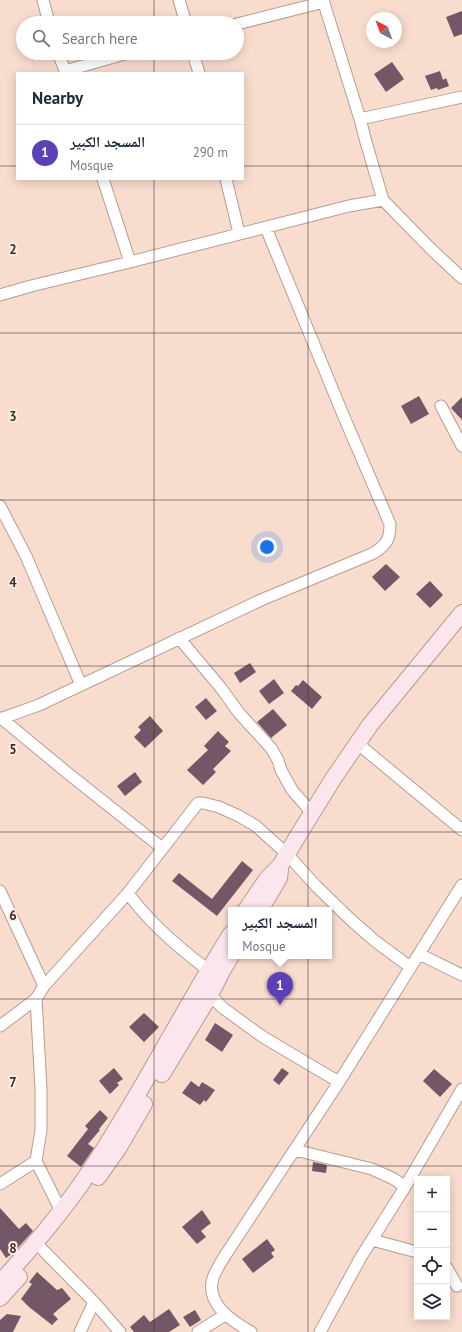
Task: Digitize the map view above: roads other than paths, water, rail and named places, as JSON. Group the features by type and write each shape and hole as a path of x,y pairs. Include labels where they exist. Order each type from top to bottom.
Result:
{"street":[{"path":"43,0 48,16"},
{"path":"179,0 184,16"},
{"path":"244,22 323,1 360,119 367,149 383,200 462,278"},
{"path":"61,60 66,72 105,60"},
{"path":"196,60 199,72"},
{"path":"360,119 462,97"},
{"path":"103,180 130,262"},
{"path":"226,180 239,233"},
{"path":"0,295 239,233 266,228 349,206 383,200"},
{"path":"1,719 39,705 261,600 374,553 385,544 390,533 390,524 266,228"},
{"path":"440,406 462,446"},
{"path":"0,506 26,556 81,685"},
{"path":"248,907 269,876 284,860 312,813 370,725 462,612"},
{"path":"179,638 221,688 239,713 271,748 292,790 312,813"},
{"path":"1,719 162,848"},
{"path":"357,743 462,830"},
{"path":"0,1026 36,999 44,986 128,893 162,848 200,802 219,807 240,816 256,826 284,860 316,886 375,941 410,967"},
{"path":"262,907 279,878 284,860"},
{"path":"251,1332 225,1315 217,1306 211,1292 213,1279 235,1239 339,1082 462,885"},
{"path":"0,891 44,986"},
{"path":"128,893 153,923 208,970"},
{"path":"0,1283 39,1246 81,1201 119,1147 205,990 208,970 228,939"},
{"path":"419,954 462,974"},
{"path":"0,1298 39,1246 61,1211 88,1174 205,990 223,969 229,959"},
{"path":"205,990 224,1008 263,1037 339,1082"},
{"path":"36,999 41,1089 41,1130 36,1161 61,1211"},
{"path":"320,1332 361,1257 406,1187 462,1089"},
{"path":"295,1150 372,1169 394,1179 406,1187"},
{"path":"0,1184 36,1161"},
{"path":"372,1240 414,1251"},
{"path":"39,1246 94,1302 120,1332"},
{"path":"450,1273 458,1286"},
{"path":"80,1332 94,1302"},
{"path":"198,1332 225,1315"}],"place":[{"name":"المسجد الكبير","path":"280,1005"}]}
